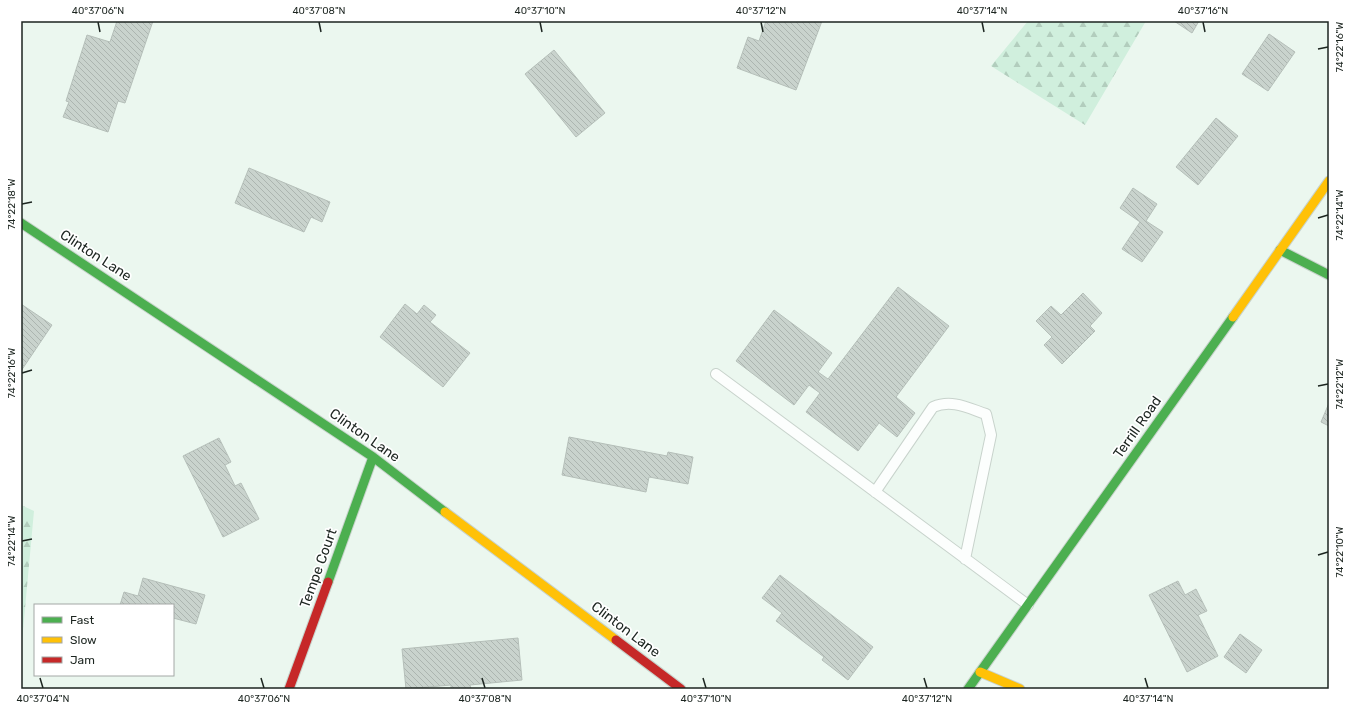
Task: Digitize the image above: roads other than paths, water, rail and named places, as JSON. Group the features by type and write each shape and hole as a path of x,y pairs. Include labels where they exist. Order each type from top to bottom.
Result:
{"street":[{"name":"Terrill Road","path":"968,689 1329,181"},
{"name":"Clinton Lane","path":"21,223 373,457 681,689"},
{"path":"1280,250 1329,275"},
{"name":"Tempe Court","path":"289,689 373,457"},
{"path":"980,672 1020,689"}],"lane":[{"path":"716,374 1028,605"},
{"path":"875,492 933,407 942,404 960,405 986,414 991,435 965,559"}]}
